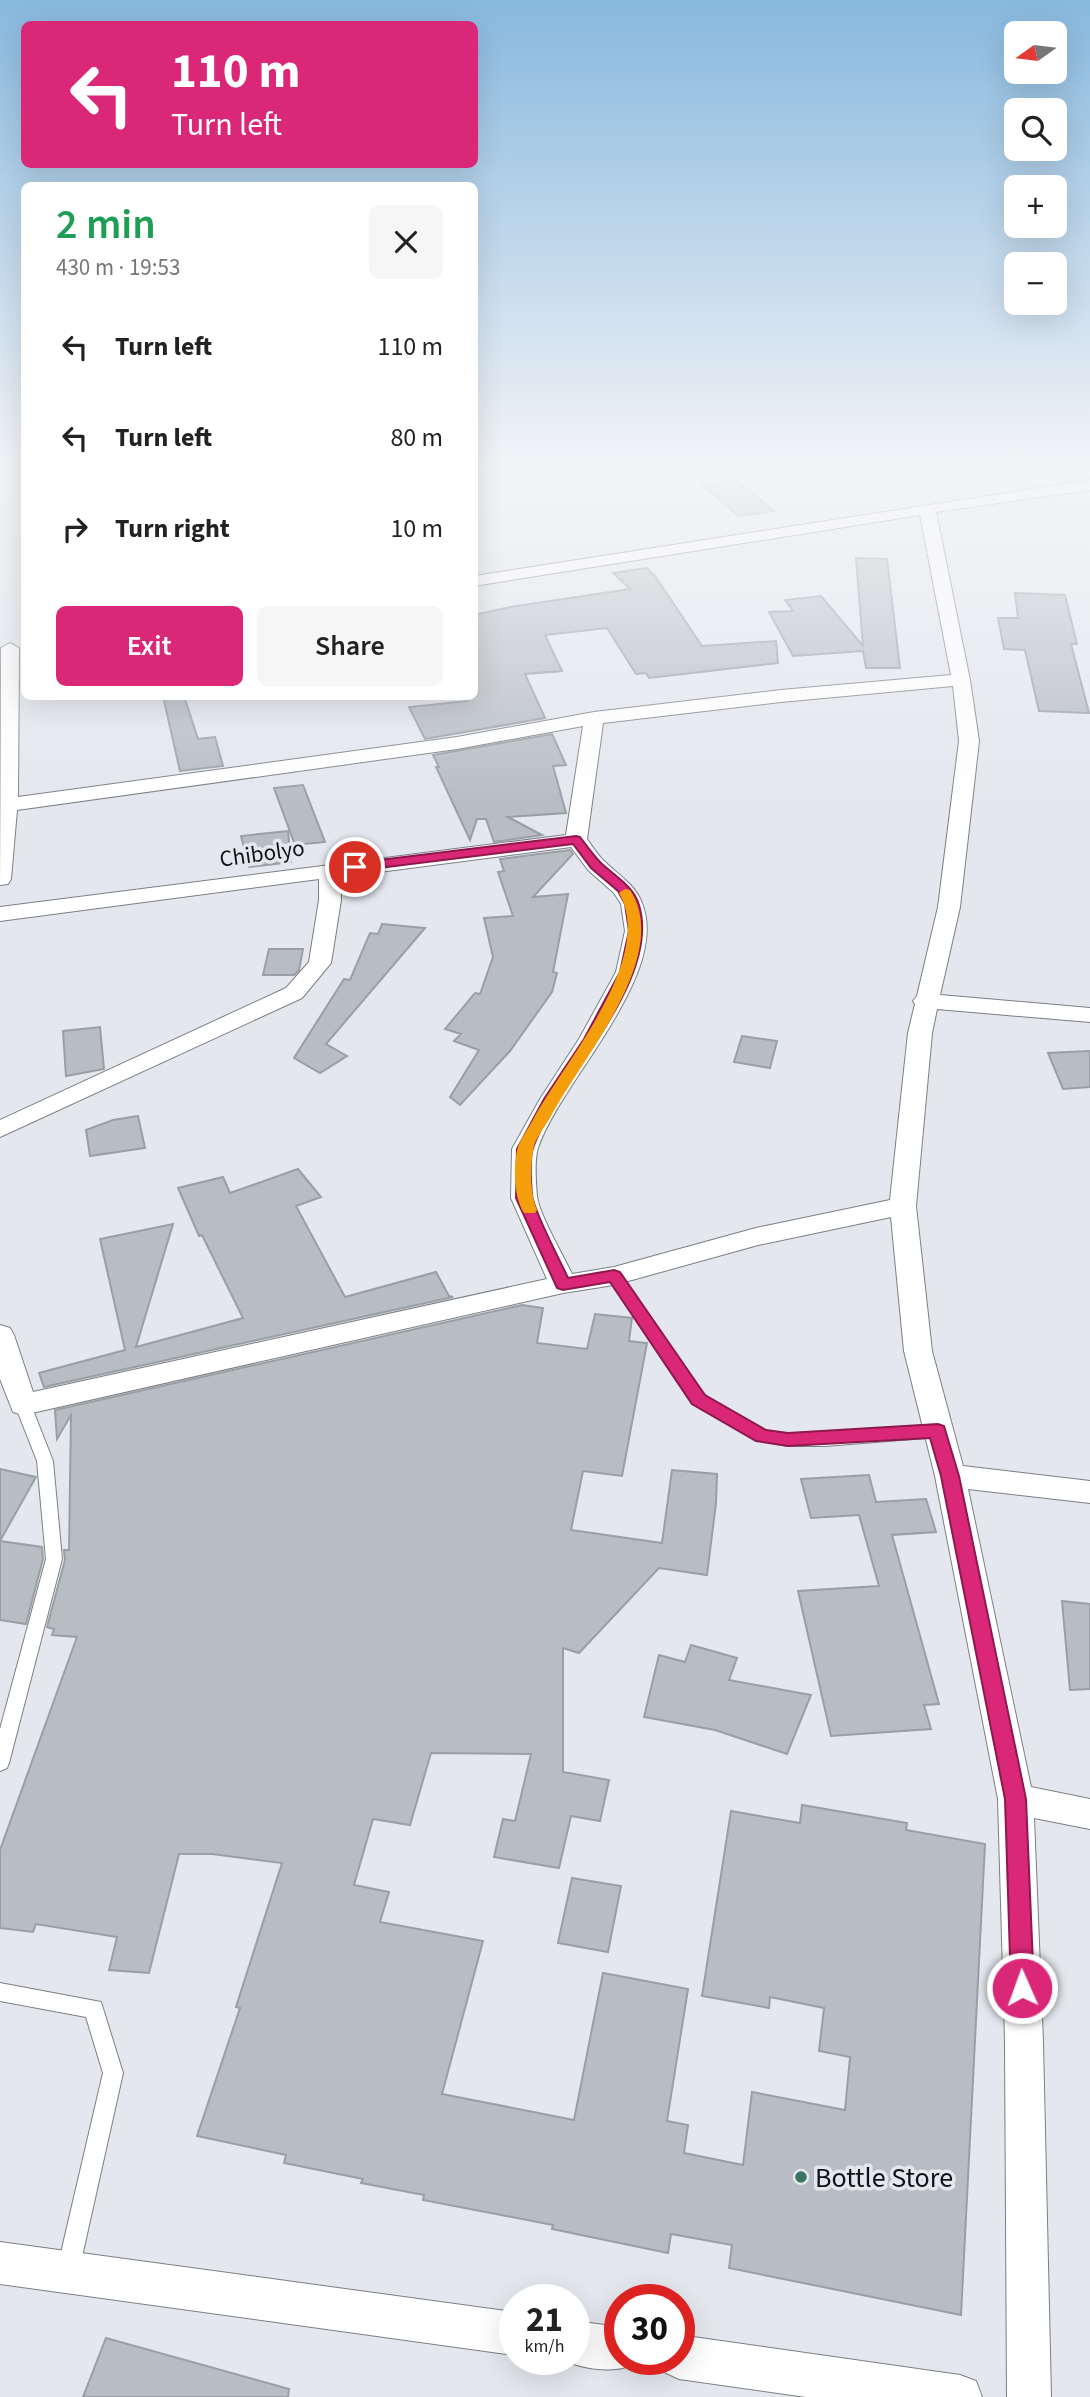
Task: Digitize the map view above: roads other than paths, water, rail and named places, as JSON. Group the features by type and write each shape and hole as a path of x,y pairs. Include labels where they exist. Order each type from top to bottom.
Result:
{"street":[{"path":"941,582 961,680 969,741 949,907 926,1001 903,1206 918,1351 950,1476 1016,1799 1024,2055 1029,2397"},
{"path":"0,879 11,648"},
{"path":"3,805 457,743 594,718 781,696 961,680"},
{"path":"563,1284 524,1198 525,1149 552,1099 591,1039 627,972 636,931 632,904 623,889 596,865 576,840 594,718"},
{"name":"Chibolyo","path":"0,914 576,840"},
{"path":"0,1129 294,993 320,963 330,900 330,870"},
{"path":"926,1001 1090,1015"},
{"path":"0,1335 23,1405 563,1284 614,1276 757,1237 903,1206"},
{"path":"950,1476 1090,1492"},
{"path":"1016,1799 1090,1814"},
{"path":"0,2263 499,2332"},
{"path":"695,2359 960,2397"}],"lane":[{"path":"614,1276 698,1400 763,1436 788,1440 825,1440 938,1431"},
{"path":"0,1763 54,1559 45,1461 23,1405"},
{"path":"0,1992 94,2009 113,2073 68,2271"}],"place":[{"name":"Bottle Store","path":"801,2177"}]}
